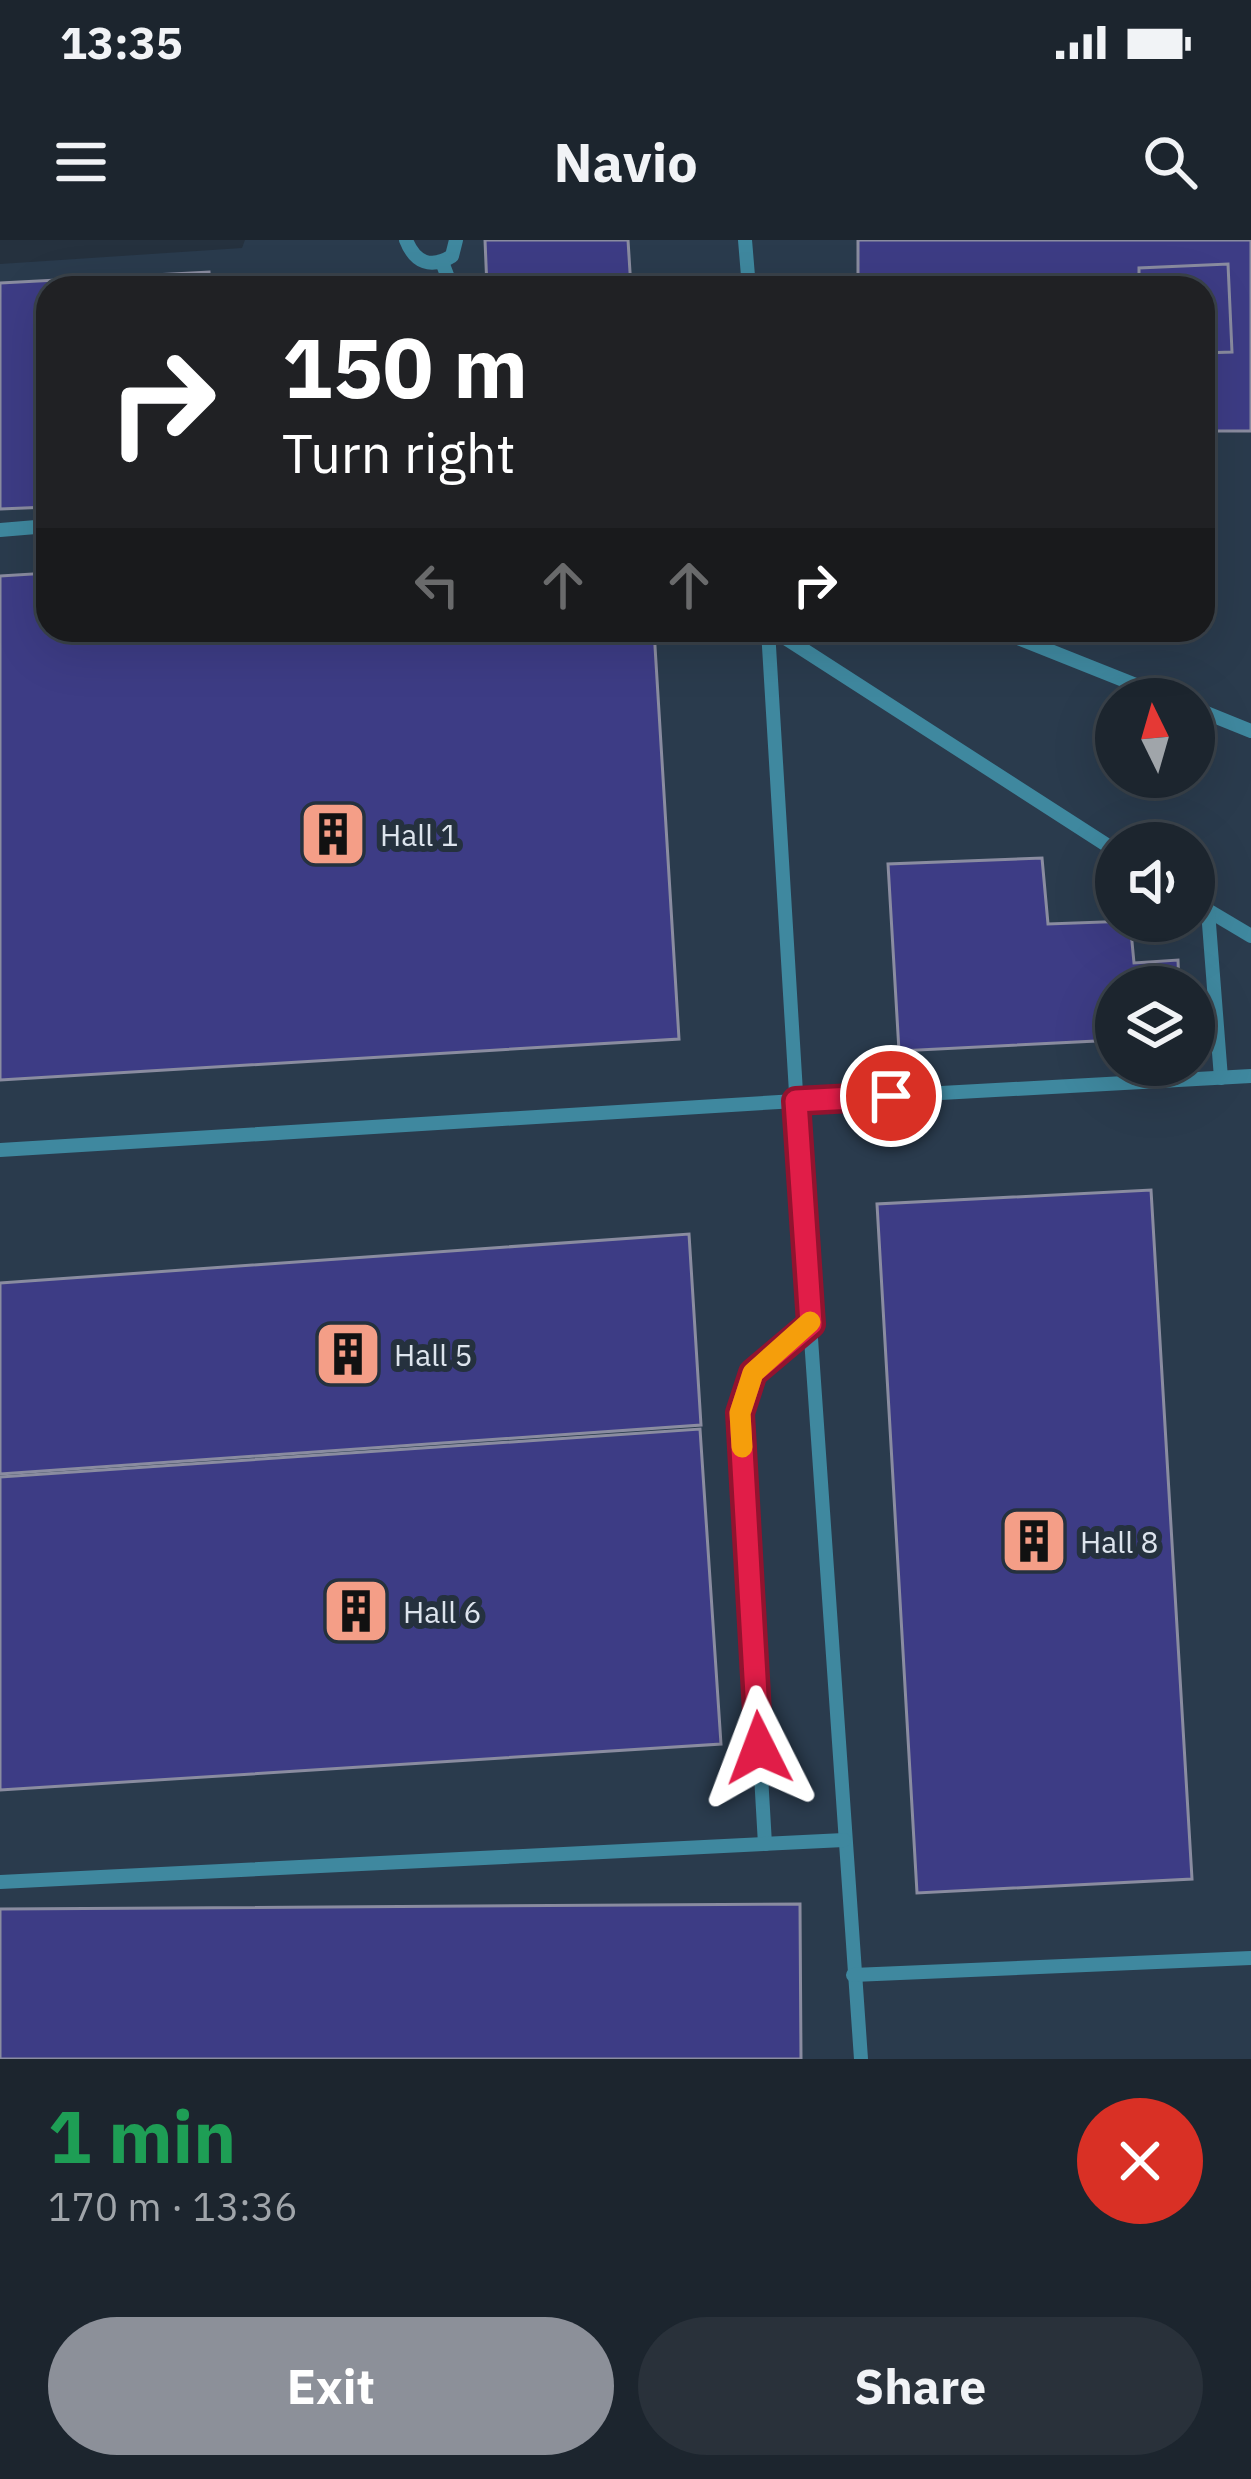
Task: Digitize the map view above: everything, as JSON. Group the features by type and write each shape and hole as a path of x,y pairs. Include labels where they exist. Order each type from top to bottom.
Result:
{"lane":[{"path":"406,240 421,262 442,262 452,256 456,240"},
{"path":"746,240 748,276"},
{"path":"442,262 447,276"},
{"path":"0,530 36,527"},
{"path":"772,642 796,1101 861,2059"},
{"path":"790,642 1095,838"},
{"path":"1028,642 1118,678"},
{"path":"1215,716 1251,731"},
{"path":"1215,914 1251,936"},
{"path":"1205,942 1221,1078"},
{"path":"0,1150 1251,1076"},
{"path":"765,1844 740,1413 753,1373 811,1324"},
{"path":"0,1882 844,1840"},
{"path":"853,1976 1251,1958"}],"shaded area":[{"path":"245,240 1251,240 1251,2059 0,2059 0,264 242,248"}],"building":[{"path":"485,240 628,240 630,276 486,276"},
{"path":"858,240 1251,240 1251,431 1215,431 1215,276 858,276"},
{"path":"1228,264 1232,352 1215,353 1215,276 1139,276 1139,268"},
{"path":"209,272 209,276 133,276"},
{"path":"36,281 36,508 0,509 0,283"},
{"name":"Hall 1","path":"36,574 36,642 655,642 679,1039 0,1080 0,576"},
{"path":"1042,858 1048,924 1095,922 1095,942 1132,942 1134,963 1178,960 1178,966 1095,966 1095,1041 899,1051 888,864"},
{"name":"Hall 8","path":"1151,1190 1192,1879 917,1893 877,1204"},
{"name":"Hall 5","path":"689,1234 701,1425 0,1474 0,1283"},
{"name":"Hall 6","path":"700,1429 721,1744 0,1790 0,1477"},
{"path":"800,1904 801,2059 0,2059 0,1909"}],"slow traffic":[{"path":"742,1447 740,1413 753,1373 810,1322"}],"place":[{"name":"Hall 1","path":"333,834"},
{"name":"Hall 5","path":"348,1354"},
{"name":"Hall 8","path":"1034,1541"},
{"name":"Hall 6","path":"356,1611"}],"route":[{"path":"759,1748 740,1413 753,1373 811,1324 796,1101 891,1096"}]}
